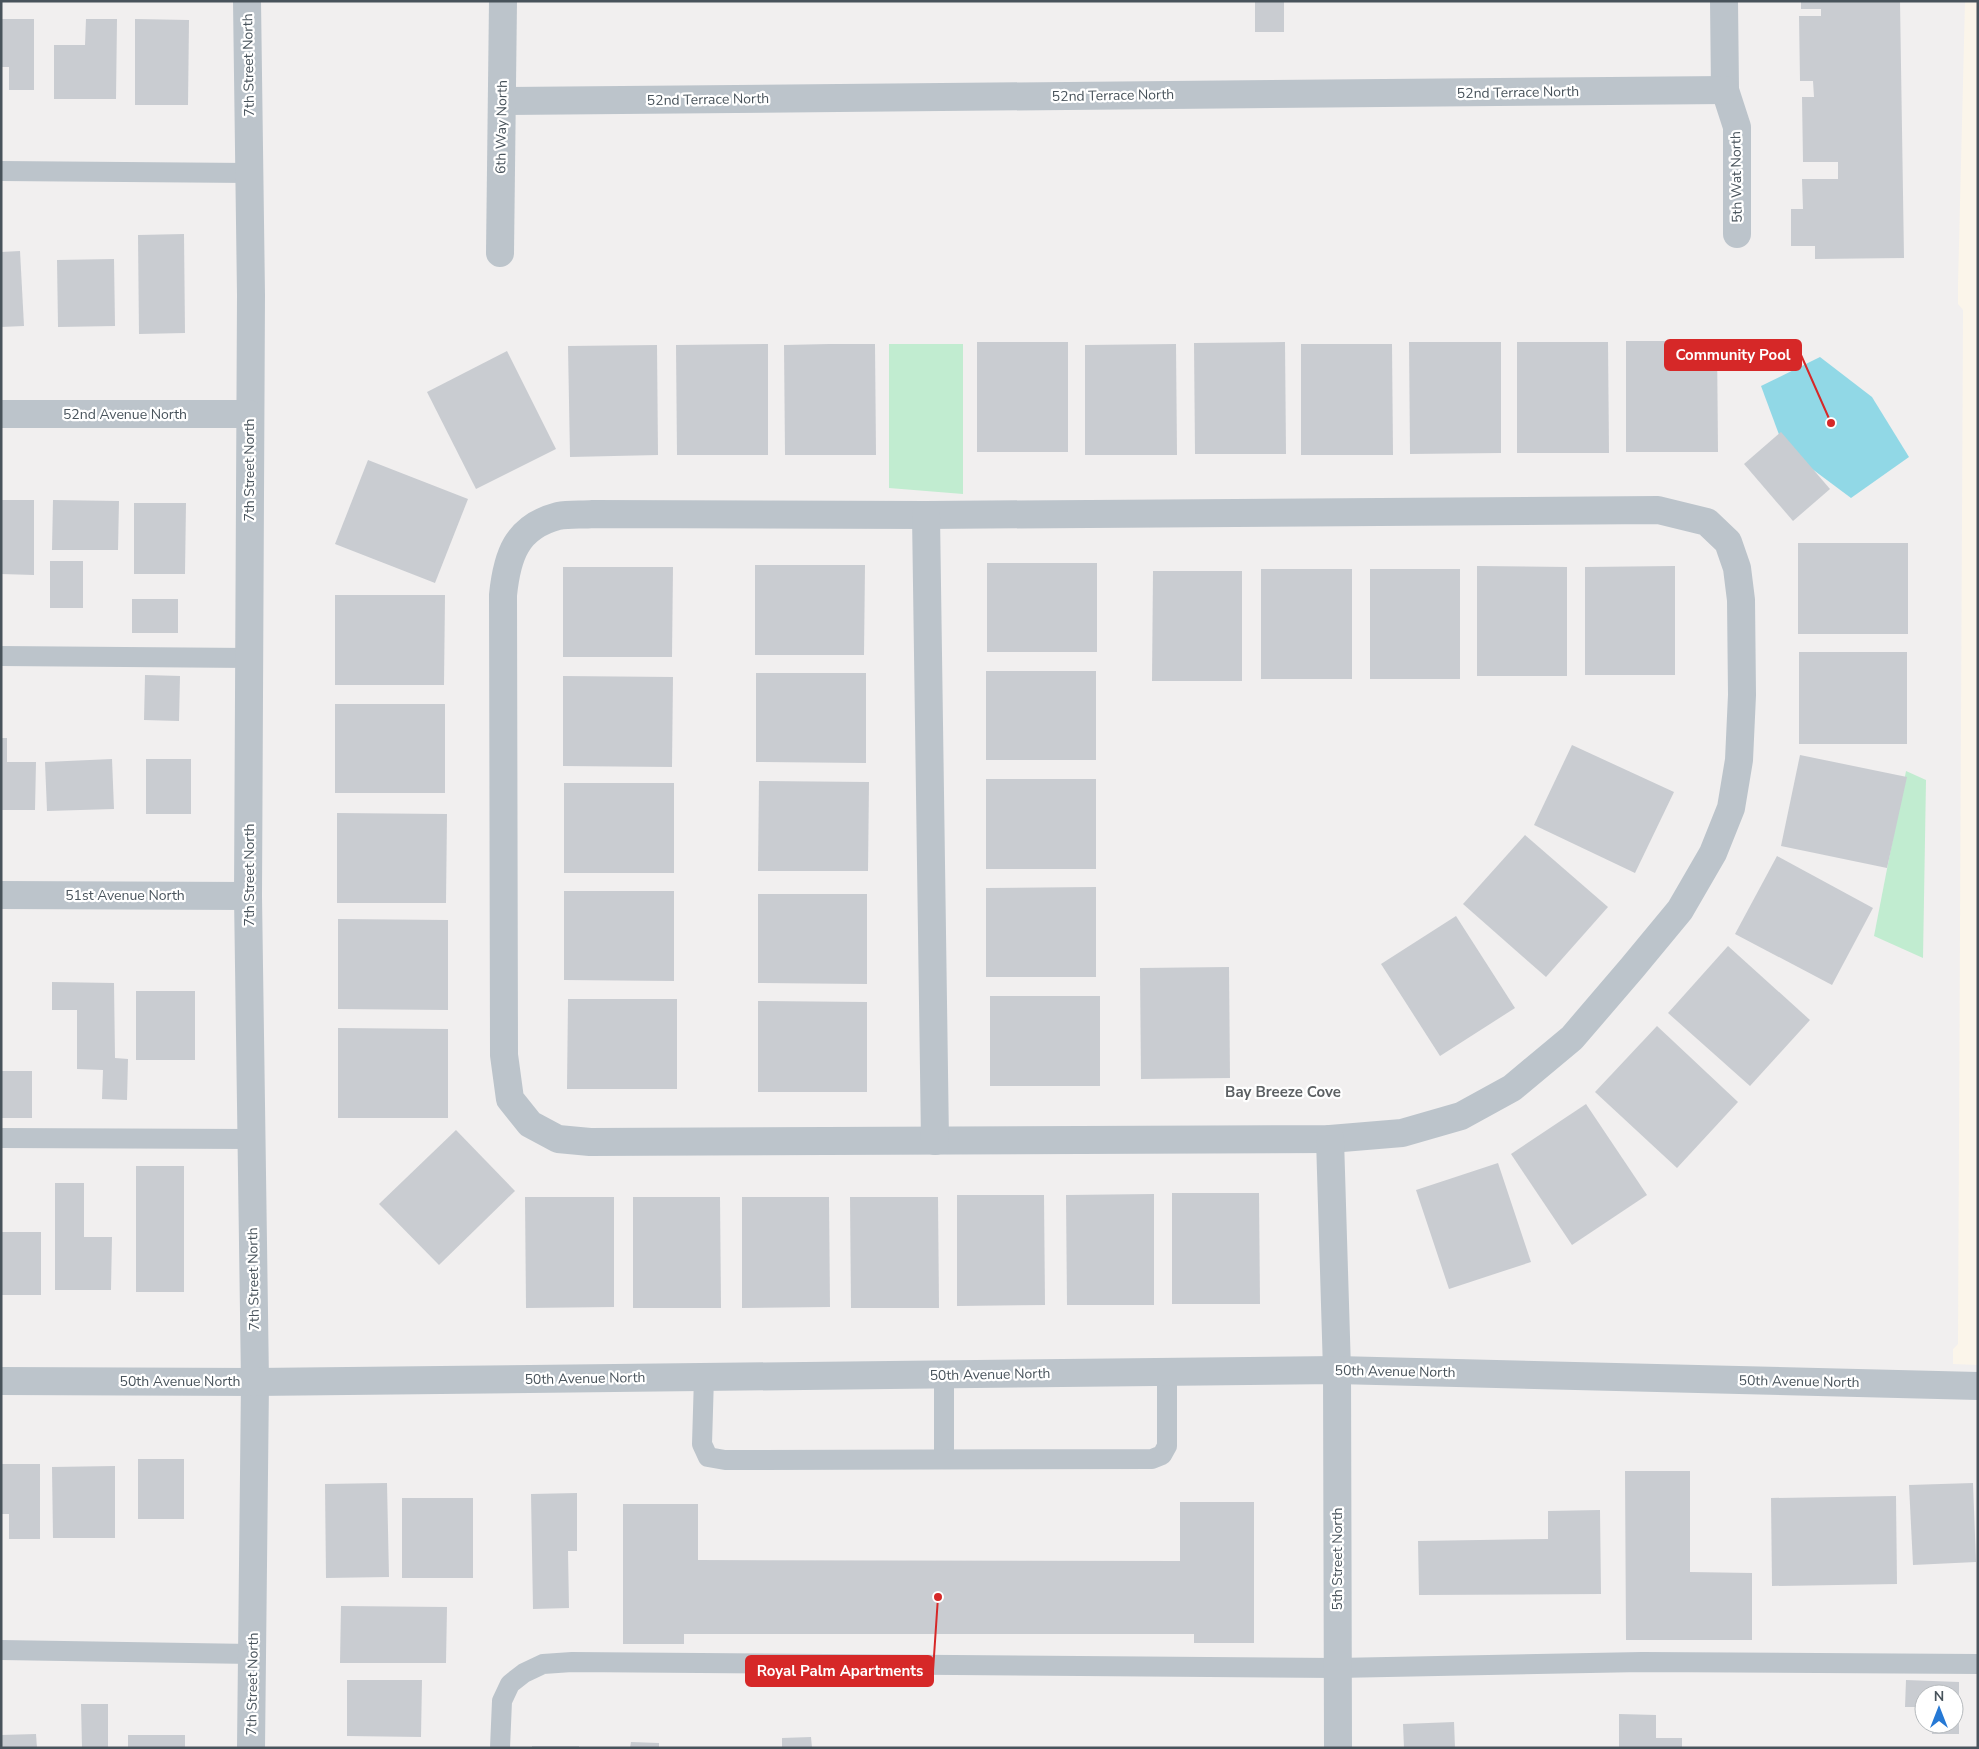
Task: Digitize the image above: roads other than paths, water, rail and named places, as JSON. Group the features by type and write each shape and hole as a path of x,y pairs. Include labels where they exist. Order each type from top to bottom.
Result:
{"street":[{"name":"7th Street North","path":"247,1 251,295 248,896 255,1382 251,1748"},
{"name":"6th Way North","path":"500,253 502,1"},
{"name":"5th Wat North","path":"1724,1 1725,90 1737,128 1737,234"},
{"name":"52nd Terrace North","path":"502,101 1725,90"},
{"name":"52nd Avenue North","path":"1,414 249,414"},
{"path":"1658,510 1707,522 1728,542 1737,568 1741,600 1742,695 1739,760 1732,808 1713,853 1680,910 1572,1038 1512,1088 1461,1116 1402,1133 1330,1139 590,1142 558,1139 530,1124 510,1099 504,1055 503,594 506,571 512,552 523,535 539,522 560,516 593,514 1658,510"},
{"path":"926,514 935,1141"},
{"name":"51st Avenue North","path":"1,895 248,896"},
{"name":"5th Street North","path":"1330,1139 1337,1370 1338,1748"},
{"name":"50th Avenue North","path":"1,1381 255,1382 1337,1370 1978,1386"}],"lane":[{"path":"1,171 249,173"},
{"path":"1,656 249,658"},
{"path":"1,1138 251,1139"},
{"path":"704,1377 702,1444 708,1457 725,1460 1152,1460 1162,1455 1167,1446 1167,1372"},
{"path":"944,1374 944,1460"},
{"path":"1,1650 252,1654"},
{"path":"500,1748 502,1701 510,1684 524,1673 544,1664 572,1662 1337,1668 1642,1662 1978,1664"}],"water":[{"path":"1820,357 1872,397 1909,457 1851,498 1784,448 1761,386"}],"place":[{"name":"Community Pool","path":"1831,423"},
{"name":"Royal Palm Apartments","path":"938,1597"}],"district":[{"name":"Bay Breeze Cove","path":"1283,1092"}]}
